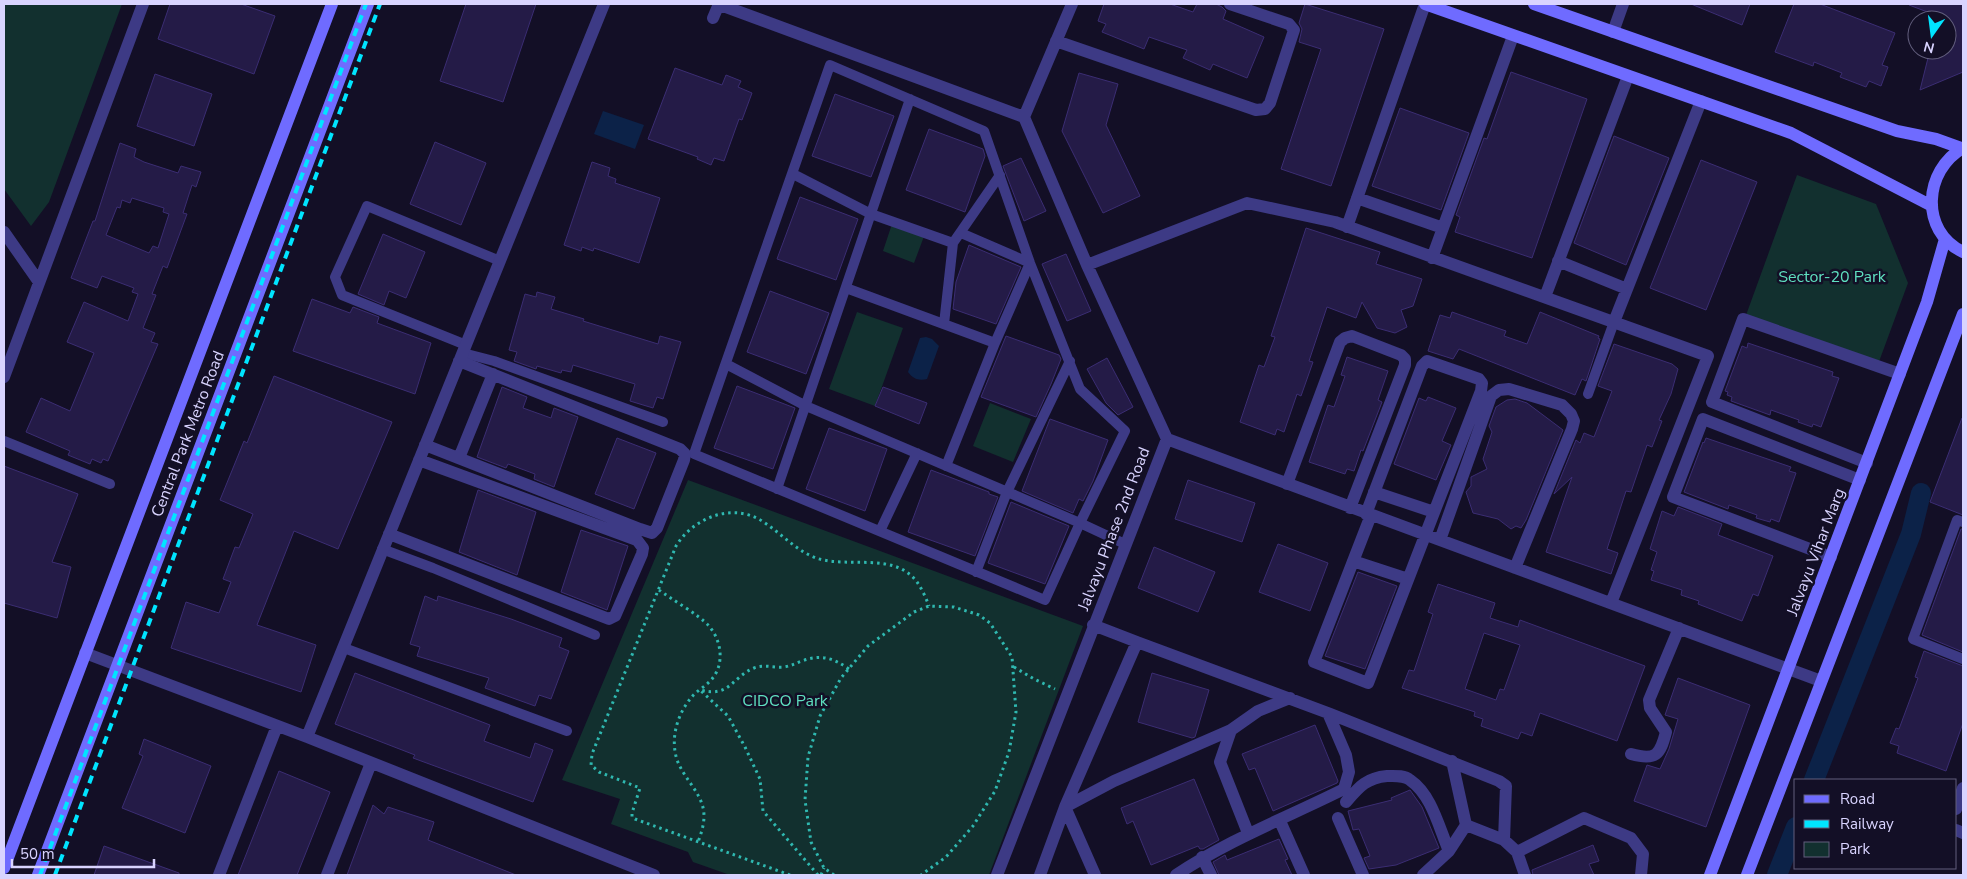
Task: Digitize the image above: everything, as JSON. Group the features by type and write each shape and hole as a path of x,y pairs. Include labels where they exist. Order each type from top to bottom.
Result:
{"main road":[{"name":"Central Park Metro Road","path":"4,868 332,4"},
{"path":"1425,4 1791,133 1932,206"},
{"path":"1534,4 1897,131 1936,139 1962,148"},
{"name":"Central Park Metro Road","path":"38,875 366,5"},
{"path":"1962,148 1948,159 1938,173 1932,189 1932,206 1934,218 1946,238 1963,252"},
{"name":"Jalvayu Vihar Marg","path":"1710,875 1927,302 1946,238"},
{"path":"1747,875 1963,314"}],"street":[{"path":"4,377 143,4"},
{"path":"307,737 604,4"},
{"path":"713,18 718,4 1024,116 1072,4"},
{"path":"1056,41 1256,110 1265,109 1270,103 1294,30 1290,24 1230,4"},
{"path":"1347,227 1425,4"},
{"path":"1613,32 1623,4"},
{"path":"1432,258 1513,36"},
{"path":"1545,297 1628,76"},
{"path":"1614,322 1701,101"},
{"name":"Jalvayu Phase 2nd Road","path":"997,875 1167,439 1087,265 1024,116"},
{"path":"1357,198 1443,228"},
{"path":"1087,265 1247,203 1335,222 1708,356 1611,603"},
{"path":"4,232 39,282"},
{"path":"1558,261 1627,289"},
{"path":"1867,463 1712,402 1725,365 1743,319 1900,374"},
{"path":"1287,484 1340,342 1352,336 1360,339 1401,355 1405,359 1405,365 1350,508"},
{"path":"425,445 640,529 652,533 657,528 684,460 685,454 680,449 493,374 463,353"},
{"path":"1427,361 1482,383 1481,391 1368,683 1314,662 1353,561 1369,515 1374,492 1422,366 1427,361"},
{"path":"459,458 493,374"},
{"path":"1440,540 1491,396 1499,390 1509,389 1562,405 1571,414 1574,421 1572,430 1515,568"},
{"path":"1831,557 1673,497 1676,489 1703,419 1860,480"},
{"path":"1167,439 1822,681"},
{"path":"389,534 609,619 615,616 642,554 643,548 637,540 419,460"},
{"path":"1374,492 1434,512"},
{"path":"1353,561 1408,580"},
{"path":"1094,626 1290,698 1499,781 1506,786 1504,840"},
{"path":"1631,754 1646,758 1654,756 1661,750 1666,732 1650,708 1649,700 1679,628"},
{"path":"1040,875 1065,807 1137,642"},
{"path":"86,653 307,737 654,875"},
{"path":"1065,807 1114,780 1231,730 1258,711 1290,698"},
{"path":"1176,875 1202,858 1248,833 1280,821 1344,789 1349,772 1346,755 1328,713"},
{"path":"219,875 277,726"},
{"path":"1231,730 1220,762 1248,833"},
{"path":"1423,875 1449,851 1466,825 1452,761"},
{"path":"327,875 371,763"},
{"path":"1346,802 1365,782 1381,777 1396,776 1409,778 1422,791 1431,806 1449,851"},
{"path":"1957,806 1963,788"},
{"path":"1065,807 1095,875"},
{"path":"1338,818 1363,875"},
{"path":"1516,852 1584,818 1632,838 1643,854 1641,875"},
{"path":"1280,821 1304,875"},
{"path":"1466,825 1504,840 1516,852 1525,875"},
{"path":"1202,858 1211,875"}],"lane":[{"path":"830,65 984,131 1030,263 1080,389 1124,431 1045,600 694,454 793,174 830,65"},
{"path":"777,489 910,99"},
{"path":"793,174 871,214 953,243"},
{"path":"944,324 953,243 1000,175"},
{"path":"500,261 366,206 335,277 342,295 463,353 494,361 663,422"},
{"path":"961,233 1030,263"},
{"path":"946,466 995,343 1030,263"},
{"path":"846,288 995,343"},
{"path":"1588,394 1614,322"},
{"path":"976,572 1007,492 1070,361"},
{"path":"726,364 806,406 1125,544"},
{"path":"4,441 110,484"},
{"path":"880,532 917,453"},
{"path":"1963,522 1958,520 1913,639 1963,659"},
{"path":"382,548 595,636"},
{"path":"344,648 567,731"}],"path":[{"path":"790,875 635,819 632,817 632,813 640,788 599,772 591,765 592,754 676,546 683,535 694,525 706,518 726,513 747,515 762,520 798,549 817,558 840,562 889,564 907,572 918,583 930,606"},
{"path":"659,590 708,624 715,635 720,650 720,663 716,672 711,680 692,696 684,707 674,737 675,752 679,766 697,792 702,803 704,816 698,842"},
{"path":"834,875 824,868 811,842 805,800 808,757 820,716 841,678 868,646 914,612 930,606 954,606 979,615 990,623 1012,657 1016,712 1009,752 995,791 973,826 946,857 921,875"},
{"path":"700,690 710,692 720,690 732,685 754,668 766,666 783,668 819,657 829,657 849,669"},
{"path":"1014,666 1034,679 1066,694"},
{"path":"700,690 728,716 745,747 760,779 763,811 819,875 824,868"}],"green space":[{"path":"4,4 122,4 49,202 31,226 4,189"},
{"name":"Sector-20 Park","path":"1797,175 1876,204 1908,283 1877,367 1745,318"},
{"path":"894,218 926,231 914,263 883,251"},
{"path":"857,312 903,328 875,406 829,389"},
{"path":"990,403 1031,419 1013,462 973,446"},
{"name":"CIDCO Park","path":"688,480 1083,626 989,875 730,875 693,862 688,852 611,824 620,799 562,780"}],"water":[{"path":"603,111 644,125 635,149 594,134"},
{"path":"920,338 932,339 939,346 927,379 919,380 908,372"}],"building":[{"path":"170,4 241,4 275,16 254,74 158,39"},
{"path":"466,4 536,4 503,102 440,81"},
{"path":"1104,4 1170,4 1193,12 1197,4 1216,4 1226,11 1223,19 1264,37 1247,78 1213,64 1210,70 1183,58 1187,50 1149,37 1144,49 1102,32 1106,24 1098,21"},
{"path":"1305,4 1384,29 1331,186 1281,169 1321,49 1299,42 1302,29 1299,23"},
{"path":"1691,4 1750,4 1742,25"},
{"path":"1794,4 1820,4 1895,33 1882,65 1888,67 1881,86 1869,81 1866,87 1840,77 1842,73 1814,62 1813,66 1775,52"},
{"path":"1963,4 1963,72 1920,90 1928,60 1957,60 1957,10 1922,10 1909,5"},
{"path":"675,68 722,85 726,75 741,81 738,87 752,93 742,120 739,119 724,161 714,158 711,165 697,159 698,157 648,139"},
{"path":"1511,72 1587,99 1532,258 1455,232 1460,217 1456,215 1484,138 1487,139"},
{"path":"1079,73 1118,84 1106,125 1140,196 1103,213 1062,131"},
{"path":"155,74 212,94 194,146 137,126"},
{"path":"835,94 894,116 871,177 812,156"},
{"path":"1400,108 1469,133 1441,210 1372,186"},
{"path":"929,129 983,149 985,156 965,212 906,190"},
{"path":"1614,136 1669,158 1626,265 1574,243"},
{"path":"435,142 486,163 461,225 410,204"},
{"path":"120,143 136,149 134,157 144,162 178,173 181,166 201,172 196,187 192,185 183,213 187,214 167,268 163,266 152,294 156,295 143,328 155,333 151,342 158,344 108,461 103,459 101,463 92,459 90,464 68,455 70,451 26,432 41,398 70,411 94,353 67,342 84,302 128,321 138,294 132,292 134,288 102,276 97,288 71,278 93,221 95,221","holes":["132,198 164,208 163,212 169,214 158,248 153,246 149,253 106,235 117,207 120,208 122,200 130,203"]},
{"path":"1021,158 1046,211 1024,221 1003,166"},
{"path":"1701,160 1757,182 1706,310 1650,288"},
{"path":"592,162 610,168 608,176 616,179 615,183 660,198 639,263 594,248 593,251 582,247 581,251 564,245"},
{"path":"800,197 858,219 836,280 777,259"},
{"path":"1306,228 1380,252 1376,264 1422,279 1413,306 1401,310 1407,327 1395,333 1377,328 1362,302 1356,318 1327,307 1309,361 1313,362 1301,396 1297,394 1284,432 1277,429 1275,435 1240,422 1259,365 1264,367 1275,337 1271,336"},
{"path":"383,234 425,252 406,298 389,291 384,305 358,294"},
{"path":"969,245 1021,267 996,324 953,309 956,282"},
{"path":"1066,254 1091,311 1067,321 1042,264"},
{"path":"770,291 829,313 806,374 747,352"},
{"path":"537,292 555,297 551,309 584,319 583,321 658,344 660,336 681,342 663,399 657,397 653,408 630,401 635,384 573,365 571,372 562,370 561,373 537,366 536,369 514,361 517,352 509,350 525,294 536,297"},
{"path":"312,299 350,313 353,307 379,317 377,323 431,343 415,394 293,351"},
{"path":"1452,312 1506,331 1504,336 1527,344 1540,312 1599,336 1598,338 1600,339 1586,381 1582,379 1575,395 1459,349 1453,359 1428,351 1440,315 1450,318"},
{"path":"1006,336 1059,355 1061,359 1036,417 981,397"},
{"path":"1748,343 1833,372 1832,376 1839,378 1821,427 1813,424 1812,427 1771,410 1770,415 1731,401 1732,397 1727,395 1728,392 1725,391 1742,346 1747,348"},
{"path":"1614,344 1672,364 1678,369 1671,394 1659,420 1662,421 1652,447 1647,445 1631,492 1626,491 1607,549 1618,553 1611,574 1546,552 1572,477 1554,494 1576,440 1580,443 1584,433 1594,437 1612,391 1598,386"},
{"path":"1347,357 1388,371 1378,400 1382,402 1363,451 1361,450 1354,471 1347,469 1345,474 1309,462 1328,405 1334,407 1345,376 1341,375"},
{"path":"1107,358 1133,407 1118,415 1106,403 1087,369"},
{"path":"274,376 392,422 338,549 294,531 257,625 316,645 301,692 171,648 186,602 219,613 231,582 223,579 235,547 239,548 253,514 220,500 244,441 247,443"},
{"path":"737,386 795,408 773,469 714,448"},
{"path":"502,387 527,397 523,408 551,418 554,408 578,417 554,487 534,479 535,474 508,464 506,468 477,457"},
{"path":"883,387 927,403 919,424 875,406"},
{"path":"1428,397 1456,408 1442,441 1451,445 1436,480 1394,464 1419,398 1426,401"},
{"path":"1515,399 1527,403 1563,430 1526,520 1521,528 1516,526 1511,529 1498,519 1473,513 1466,492 1471,486 1471,477 1487,469 1483,459 1492,432 1489,426 1496,407 1507,400"},
{"path":"1963,418 1963,515 1930,502"},
{"path":"1050,419 1108,440 1093,481 1083,501 1079,499 1073,513 1022,491"},
{"path":"829,428 887,449 865,511 806,489"},
{"path":"617,438 656,453 634,509 595,494"},
{"path":"1706,438 1791,467 1789,471 1796,473 1779,522 1771,519 1770,522 1756,518 1757,515 1729,505 1728,509 1684,492"},
{"path":"4,466 78,494 52,562 71,567 57,618 4,603"},
{"path":"931,470 998,497 975,556 908,532"},
{"path":"1188,480 1255,503 1242,542 1175,519"},
{"path":"478,490 536,512 517,575 459,552"},
{"path":"1011,502 1069,526 1045,584 988,563"},
{"path":"1678,507 1722,524 1718,535 1773,556 1758,596 1753,594 1742,621 1698,604 1699,601 1681,595 1682,590 1651,580 1654,571 1651,570 1657,552 1650,549 1662,511 1674,516"},
{"path":"1961,529 1963,529 1963,652 1922,635"},
{"path":"581,530 628,546 607,610 561,592"},
{"path":"1278,544 1328,563 1310,611 1259,592"},
{"path":"1154,547 1215,572 1198,612 1138,588"},
{"path":"1358,572 1397,586 1365,669 1325,656"},
{"path":"1438,584 1495,603 1490,618 1518,627 1520,620 1645,666 1617,741 1540,713 1532,736 1521,732 1518,739 1481,726 1483,719 1474,716 1475,712 1402,688 1409,670 1414,671 1433,614 1428,612","holes":["1484,633 1520,645 1504,690 1500,689 1496,700 1465,689"]},
{"path":"425,596 437,601 438,596 511,619 562,638 559,647 569,651 551,699 539,695 535,706 485,688 489,678 417,656 420,647 410,644"},
{"path":"1924,651 1963,666 1963,723 1946,771 1897,753 1899,746 1890,743 1896,728 1899,729 1918,678 1915,677"},
{"path":"355,673 490,725 484,741 530,758 535,743 553,750 533,802 413,758 415,755 335,724"},
{"path":"1152,673 1209,690 1195,737 1192,738 1138,722"},
{"path":"1678,678 1750,705 1706,827 1634,801 1647,765 1660,769 1669,749 1678,719 1665,715"},
{"path":"1315,725 1338,781 1273,811 1255,768 1249,770 1242,754"},
{"path":"144,739 211,766 185,833 122,808 143,756 139,754"},
{"path":"279,771 330,792 297,875 238,875"},
{"path":"1194,779 1219,840 1203,849 1200,849 1198,846 1151,865 1133,821 1127,824 1121,808"},
{"path":"1410,790 1422,807 1439,848 1396,865 1369,869 1364,858 1370,856 1359,829 1353,830 1348,811 1392,800 1391,798"},
{"path":"373,805 384,814 388,807 434,822 428,840 516,875 347,875"},
{"path":"1279,839 1288,859 1285,860 1292,875 1219,875 1213,862 1225,855 1227,860"},
{"path":"1593,845 1599,861 1589,864 1594,875 1533,875 1532,870"},
{"path":"104,846 179,873 179,875 94,875"}],"waterway":[{"path":"1814,779 1911,534 1921,493"},
{"path":"1777,875 1794,832"}],"railway":[{"path":"40,875 366,4"},
{"path":"55,875 380,4"}]}
